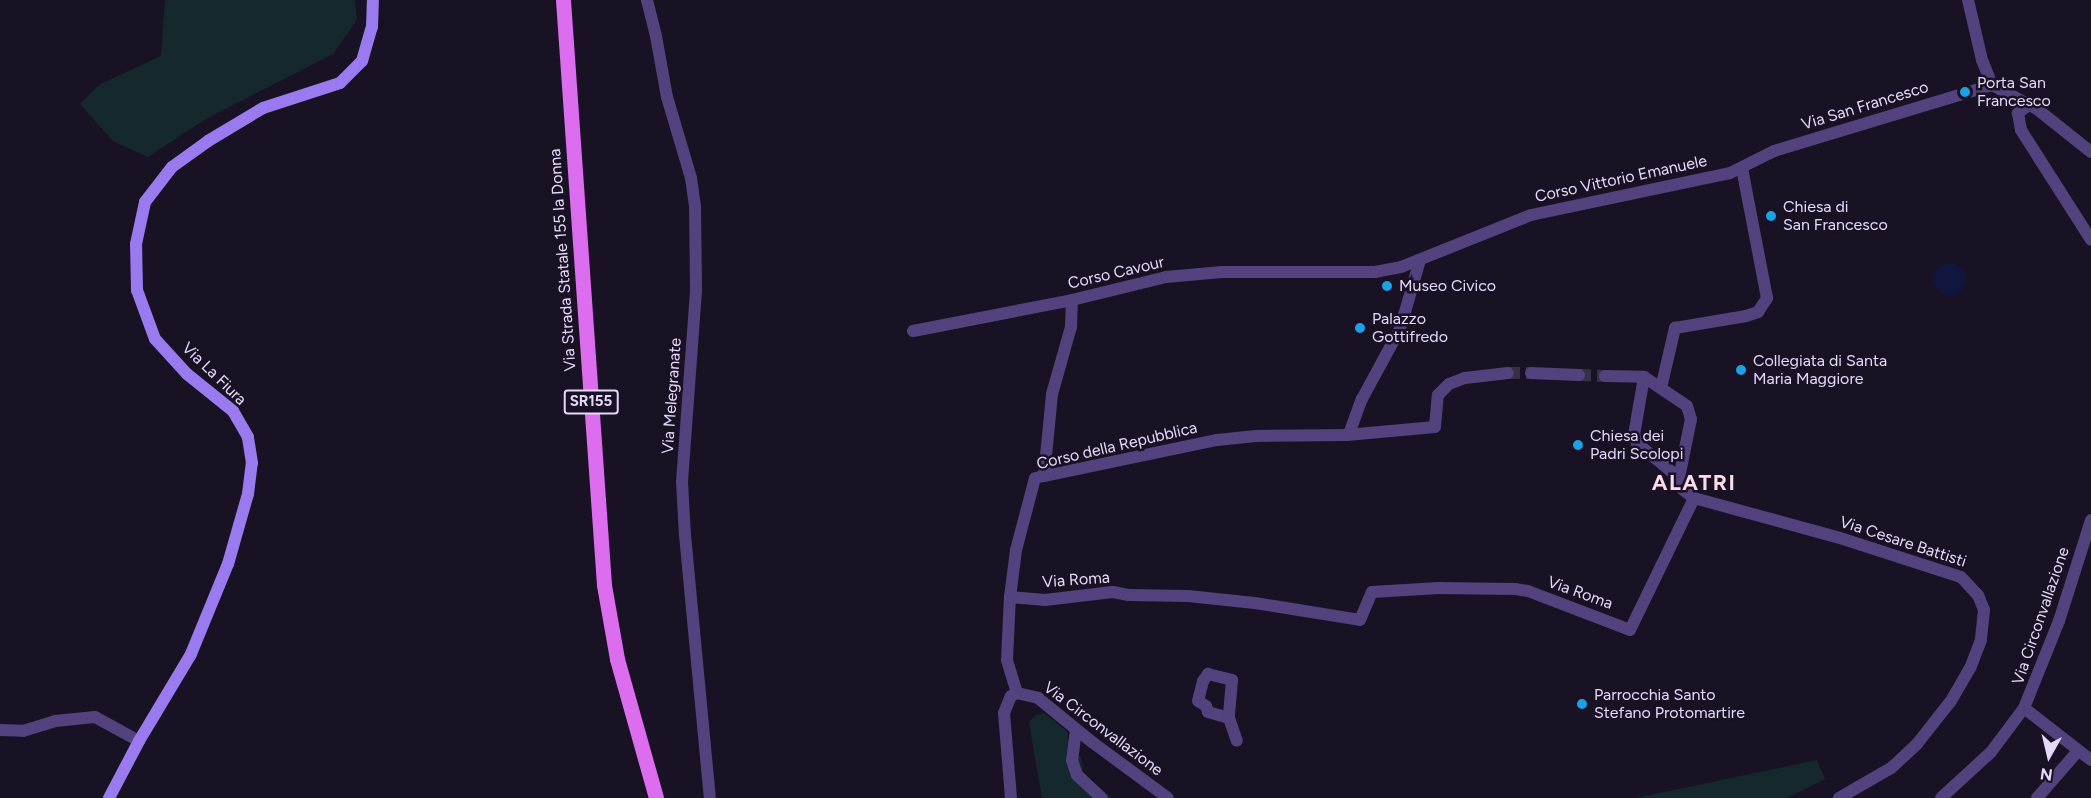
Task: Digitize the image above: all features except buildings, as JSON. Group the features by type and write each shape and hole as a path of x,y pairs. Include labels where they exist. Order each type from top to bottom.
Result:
{"main road":[{"name":"Via La Fiura","path":"109,798 138,741 191,654 228,564 248,494 252,463 248,437 233,411 187,374 155,339 137,290 136,244 145,202 172,167 218,135 263,108 340,83 362,61 372,27 372,0"},
{"name":"Via Strada Statale 155 la Donna","path":"563,0 604,585 617,659 656,798"}],"street":[{"name":"Via Melegranate","path":"646,0 656,36 667,97 691,178 695,206 696,291 682,482 710,798"},
{"path":"1968,0 1974,30 1992,85 2037,109 2091,152"},
{"name":"Via San Francesco","path":"1774,151 1992,85"},
{"path":"2029,105 2018,113 2021,130 2091,240"},
{"name":"Corso Vittorio Emanuele","path":"1420,260 1530,215 1624,193 1715,177 1742,168 1774,151"},
{"path":"1661,388 1675,328 1746,316 1758,312 1765,301 1765,282 1742,168"},
{"path":"1349,434 1362,399 1400,329 1420,260"},
{"name":"Corso Cavour","path":"913,331 1072,300 1166,277 1222,272 1375,272 1401,267 1420,260"},
{"path":"1044,476 1052,394 1071,327 1072,300"},
{"name":"Corso della Repubblica","path":"1010,597 1027,505 1035,478 1217,440 1349,434 1435,427 1438,395 1449,384 1464,378 1508,373"},
{"path":"1535,373 1579,375"},
{"path":"1605,376 1644,377 1690,411 1679,478 1683,489 1694,498"},
{"path":"1644,377 1634,435 1637,442 1679,478"},
{"name":"Via Roma","path":"1010,597 1045,600 1113,592 1128,595 1188,596 1255,603 1360,620 1372,592 1438,588 1515,589 1528,591 1630,630 1694,498"},
{"name":"Via Cesare Battisti","path":"1694,498 1840,538 1961,577 1978,595 1984,610 1981,640 1970,668 1950,702 1917,744 1891,768 1839,798"},
{"name":"Via Circonvallazione","path":"1941,798 1990,752 2024,708 2059,621 2091,520"},
{"path":"1010,597 1007,660 1017,693"},
{"name":"Via Circonvallazione","path":"1011,798 1004,712 1011,696 1017,693 1038,698 1168,798"},
{"path":"2024,708 2091,760"},
{"path":"0,730 23,730 55,722 95,717 138,741"},
{"path":"1229,718 1237,741"},
{"path":"1076,729 1072,760 1077,775 1102,798"},
{"path":"2037,798 2078,751"}],"green space":[{"path":"165,0 355,0 357,20 333,54 204,120 148,157 113,141 80,104 100,84 161,56"},
{"path":"1044,713 1068,732 1067,739 1082,760 1083,776 1111,798 1042,798 1029,722 1036,715"},
{"path":"1817,760 1825,779 1787,798 1636,798"}],"shaded area":[{"path":"1950,263 1961,268 1966,279 1961,290 1950,295 1939,290 1934,279 1939,268"}],"tunnel":[{"path":"1508,373 1531,373"},
{"path":"1579,375 1605,376"}],"place":[{"name":"Porta San Francesco","path":"1965,92"},
{"name":"Chiesa di San Francesco","path":"1771,216"},
{"name":"Museo Civico","path":"1387,286"},
{"name":"Palazzo Gottifredo","path":"1360,328"},
{"name":"Collegiata di Santa Maria Maggiore","path":"1741,370"},
{"name":"Chiesa dei Padri Scolopi","path":"1578,445"},
{"name":"Parrocchia Santo Stefano Protomartire","path":"1582,704"}],"district":[{"name":"ALATRI","path":"1694,483"}]}
